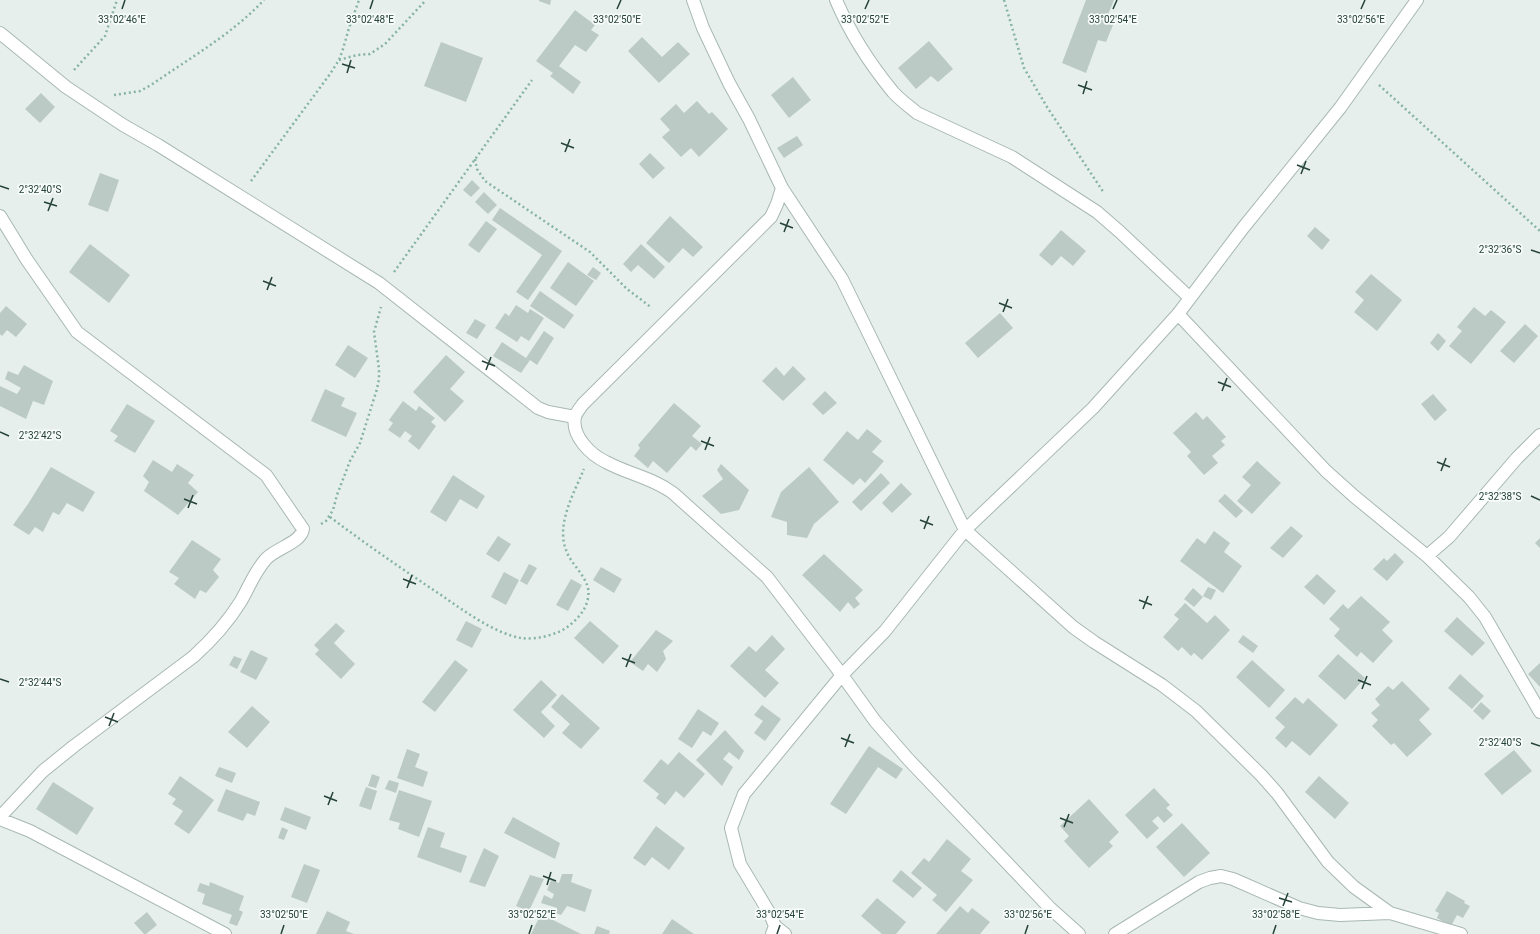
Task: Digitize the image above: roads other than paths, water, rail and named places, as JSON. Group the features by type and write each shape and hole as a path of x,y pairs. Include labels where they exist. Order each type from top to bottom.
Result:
{"street":[{"path":"693,0 729,83 749,119 782,188 842,279 965,530 1073,626 1094,642 1162,685 1196,711 1261,775 1277,793 1337,872 1390,913"},
{"path":"836,0 862,50 894,93 917,113 1012,157 1097,212 1190,298"},
{"path":"786,934 773,930 770,914 740,864 731,828 744,794 842,675 885,631 965,530 1093,408 1178,314 1243,228 1340,108 1417,0"},
{"path":"0,33 84,100 240,196 385,288 538,408 548,412 575,417"},
{"path":"782,188 771,217 583,404 575,417 576,433 581,442 605,462 664,486 767,577 842,675 875,721 908,759 1050,908 1079,934"},
{"path":"0,216 27,260 77,332 266,475 303,529 301,536 275,551 266,559 228,620 209,642 193,657 43,771 0,818 30,830 225,934"},
{"path":"1178,314 1326,471 1355,497 1427,556 1464,592 1485,617 1540,712"},
{"path":"1427,556 1449,537 1517,458 1540,435"},
{"path":"1114,934 1199,882 1221,876 1234,879 1299,908 1318,913 1390,913 1461,934"}]}
